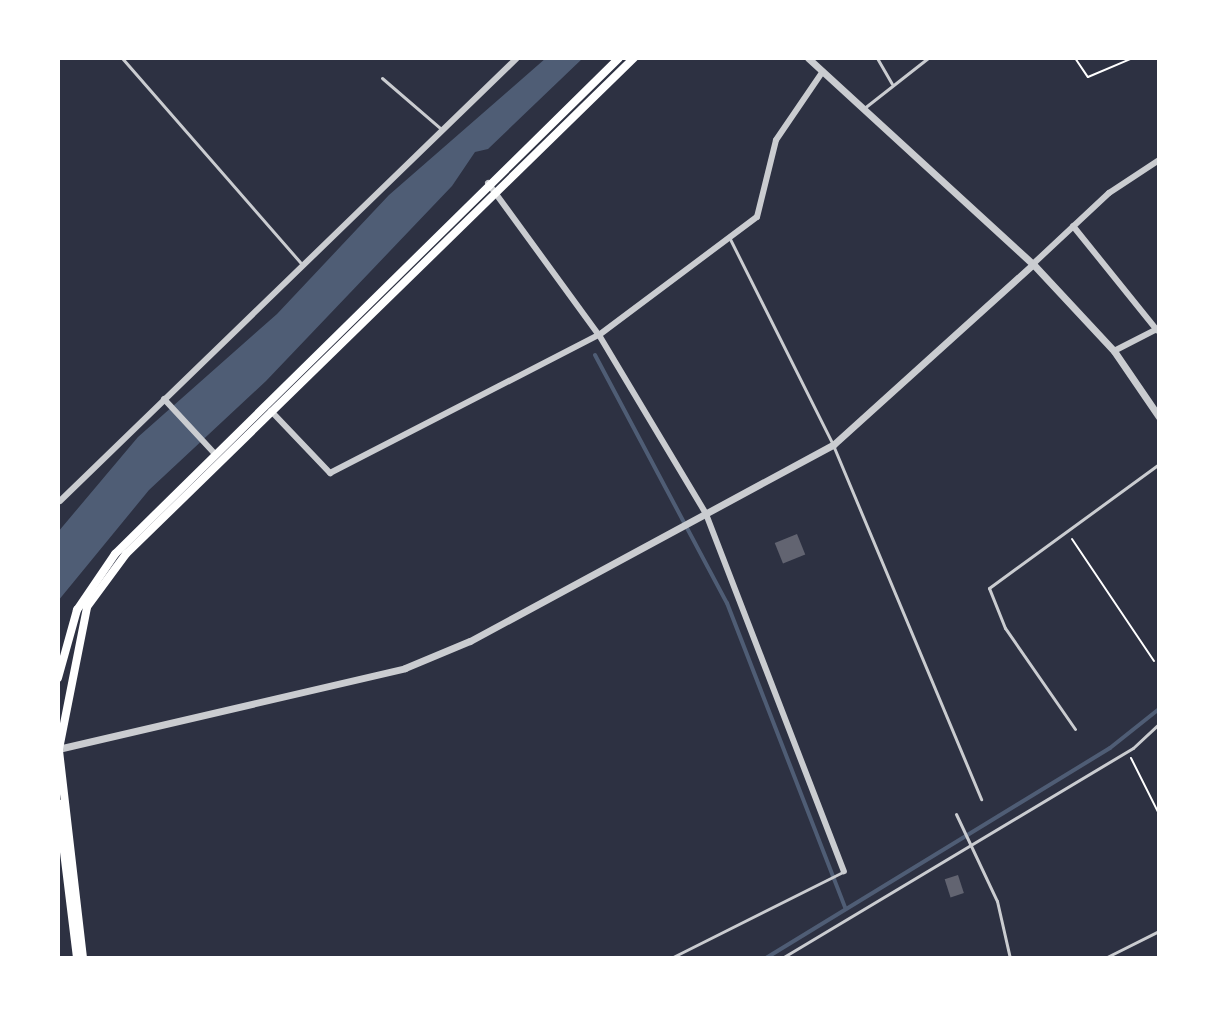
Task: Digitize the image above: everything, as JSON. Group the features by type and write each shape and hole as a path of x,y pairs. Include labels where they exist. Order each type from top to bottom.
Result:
{"main road":[{"path":"80,958 59,749 87,607 126,554 488,183 619,58"},
{"path":"58,678 77,610 115,554 634,58"},
{"path":"58,803 80,958"}],"street":[{"path":"60,501 517,58"},
{"path":"808,58 1033,264 1114,351 1159,417"},
{"path":"269,409 330,473 599,335 757,217 776,140 823,71"},
{"path":"59,749 405,668 470,641 833,445 1073,226 1159,160"},
{"path":"488,183 599,335 706,514 841,873"},
{"path":"1073,226 1158,329 1114,351"},
{"path":"164,399 216,455"}],"lane":[{"path":"122,58 302,264"},
{"path":"877,58 892,84"},
{"path":"863,109 928,58"},
{"path":"382,78 441,129"},
{"path":"730,239 833,445 981,799"},
{"path":"1075,729 1018,650 989,588 1159,464"},
{"path":"782,958 971,842 1128,751 1159,724"},
{"path":"956,814 971,842 1010,958"},
{"path":"671,958 841,873"},
{"path":"1105,958 1159,931"}],"path":[{"path":"949,58 958,58"},
{"path":"1075,58 1088,77 1133,58"},
{"path":"1067,532 1154,661"},
{"path":"1128,751 1159,814"}],"water":[{"path":"546,58 583,58 488,149 475,152 452,186 266,381 149,490 58,601 58,532 138,437 277,314 389,195"}],"building":[{"path":"797,534 805,554 783,563 775,543"},
{"path":"958,875 964,893 951,897 945,879"}],"waterway":[{"path":"595,355 727,603 845,908"},
{"path":"766,958 1110,748 1159,709"}]}
